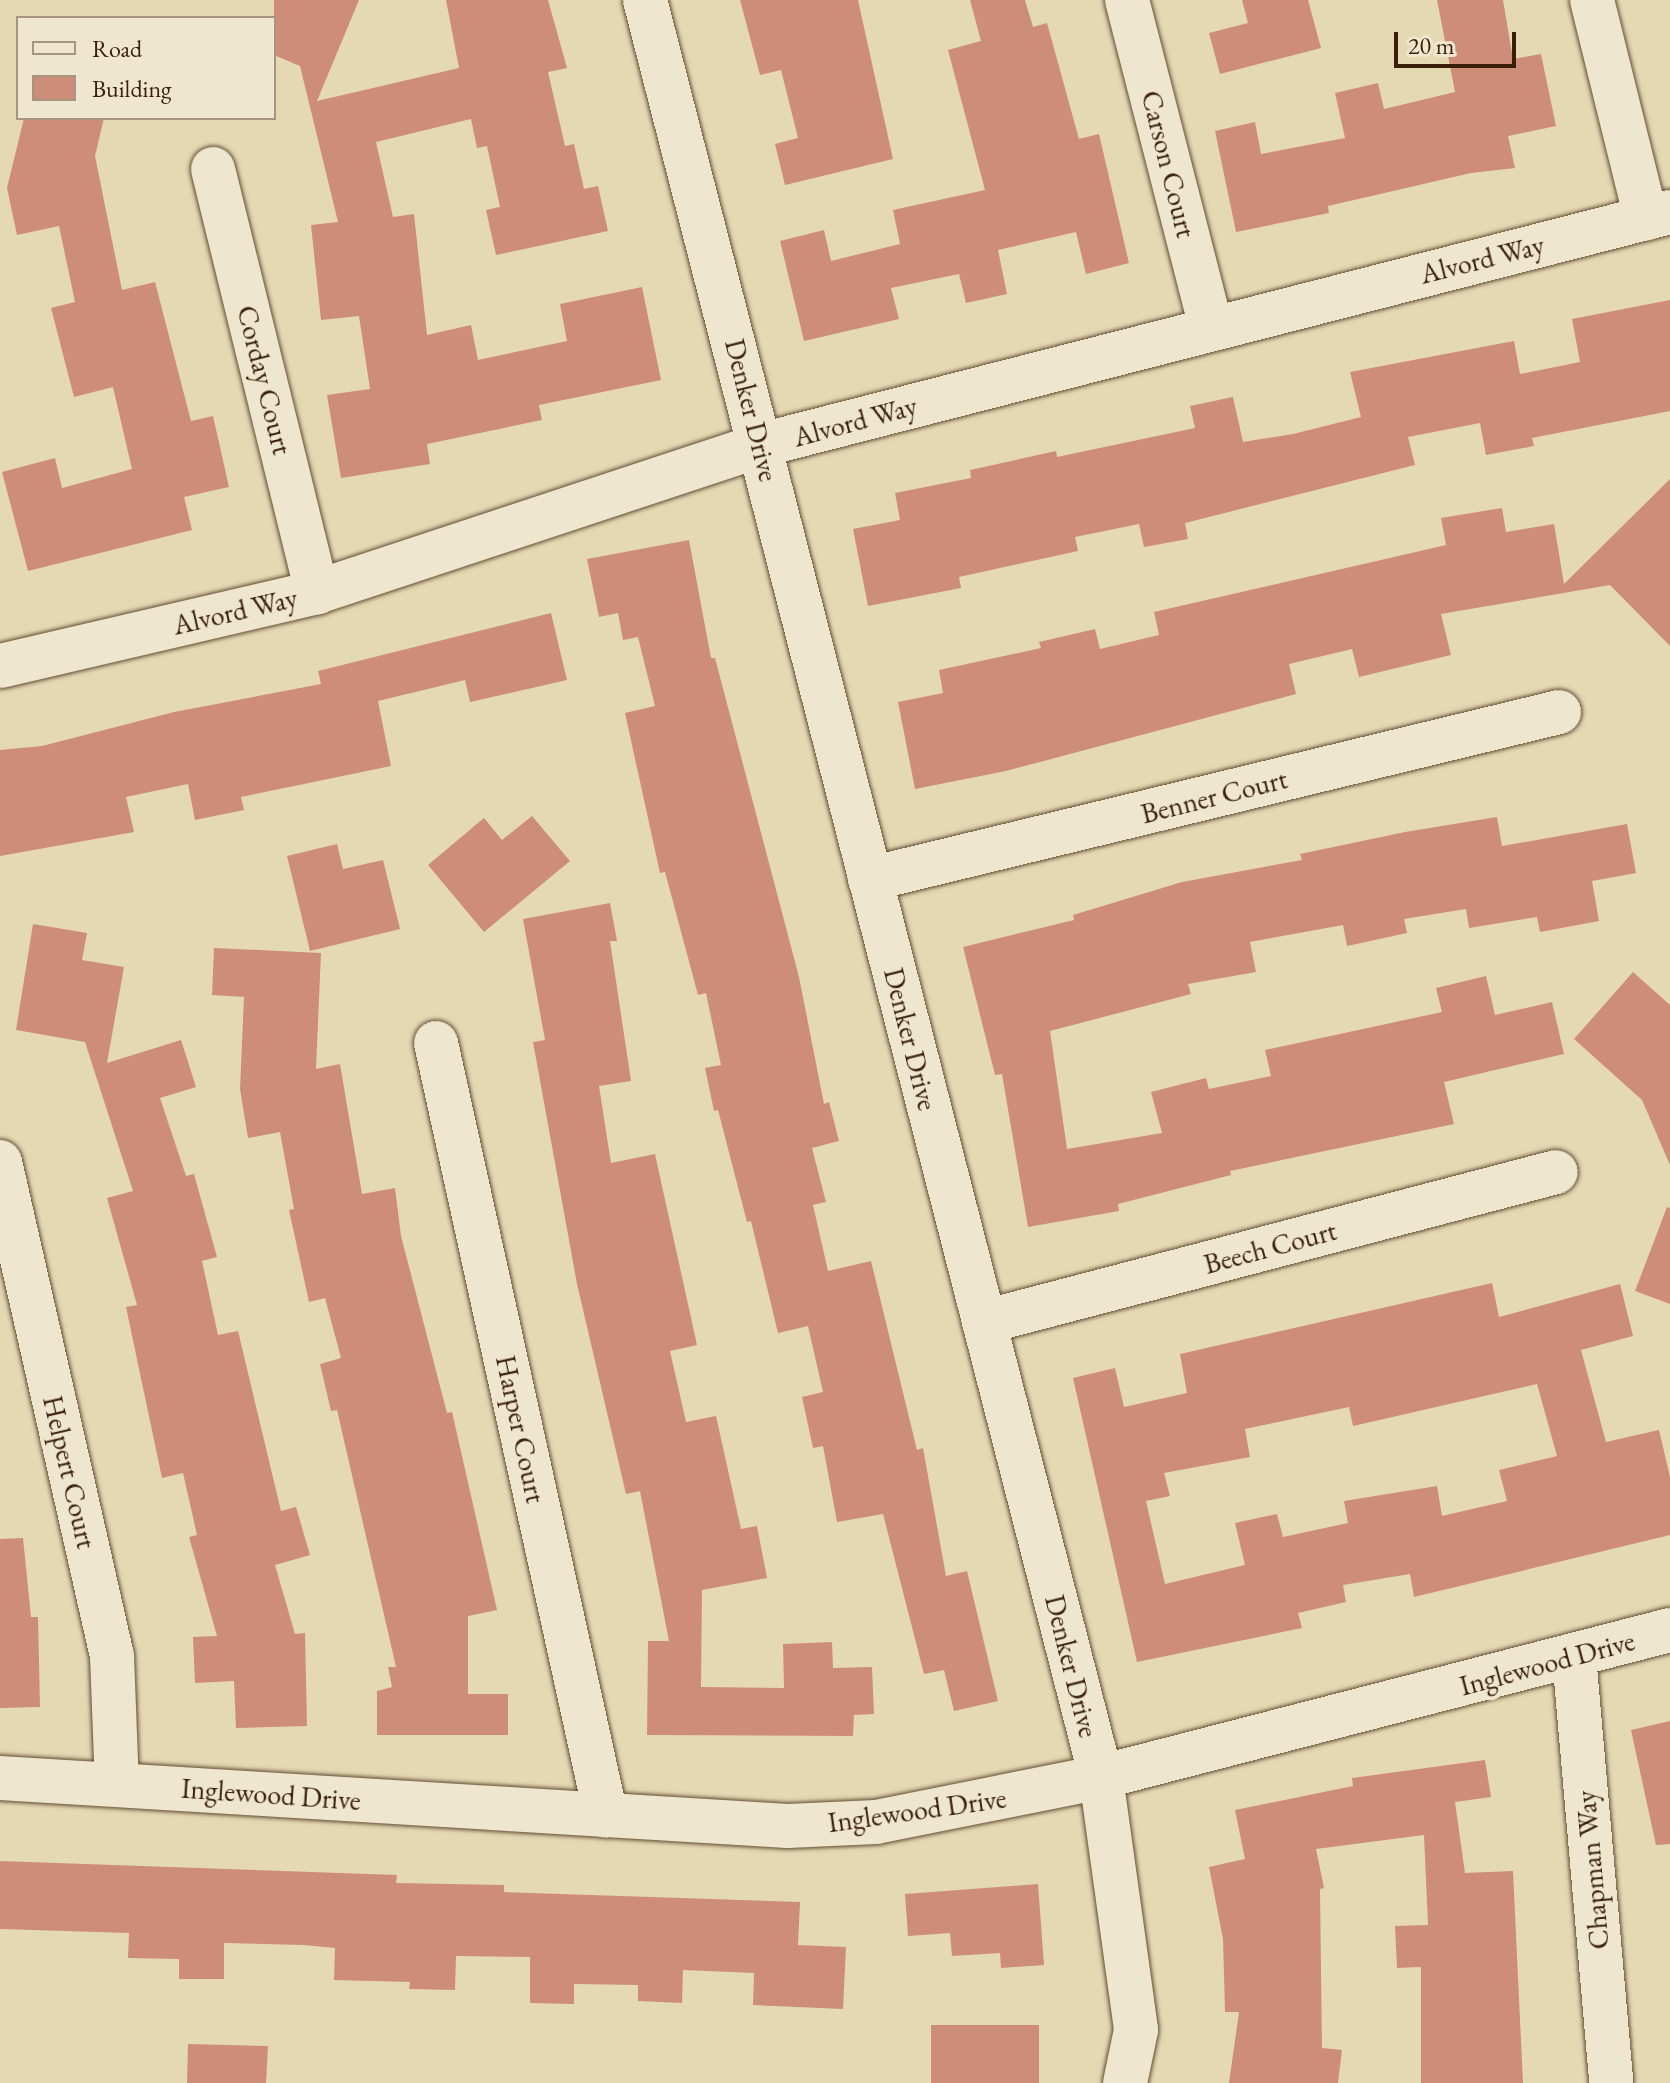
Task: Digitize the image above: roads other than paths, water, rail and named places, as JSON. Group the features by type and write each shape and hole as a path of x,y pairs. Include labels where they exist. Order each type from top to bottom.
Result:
{"street":[{"name":"Denker Drive","path":"645,0 1101,1777 1136,2030 1125,2083"},
{"name":"Carson Court","path":"1127,0 1211,328"},
{"path":"1592,0 1658,215"},
{"name":"Corday Court","path":"213,169 317,592"},
{"name":"Alvord Way","path":"0,666 317,592 761,445 1658,215"},
{"name":"Benner Court","path":"870,879 1559,712"},
{"name":"Harper Court","path":"436,1043 606,1816"},
{"name":"Helpert Court","path":"0,1162 112,1656 117,1785"},
{"name":"Beech Court","path":"984,1322 1556,1172"},
{"name":"Inglewood Drive","path":"0,1778 788,1826 876,1822 1101,1777 1670,1630"},
{"name":"Chapman Way","path":"1574,1656 1611,2083"}]}
